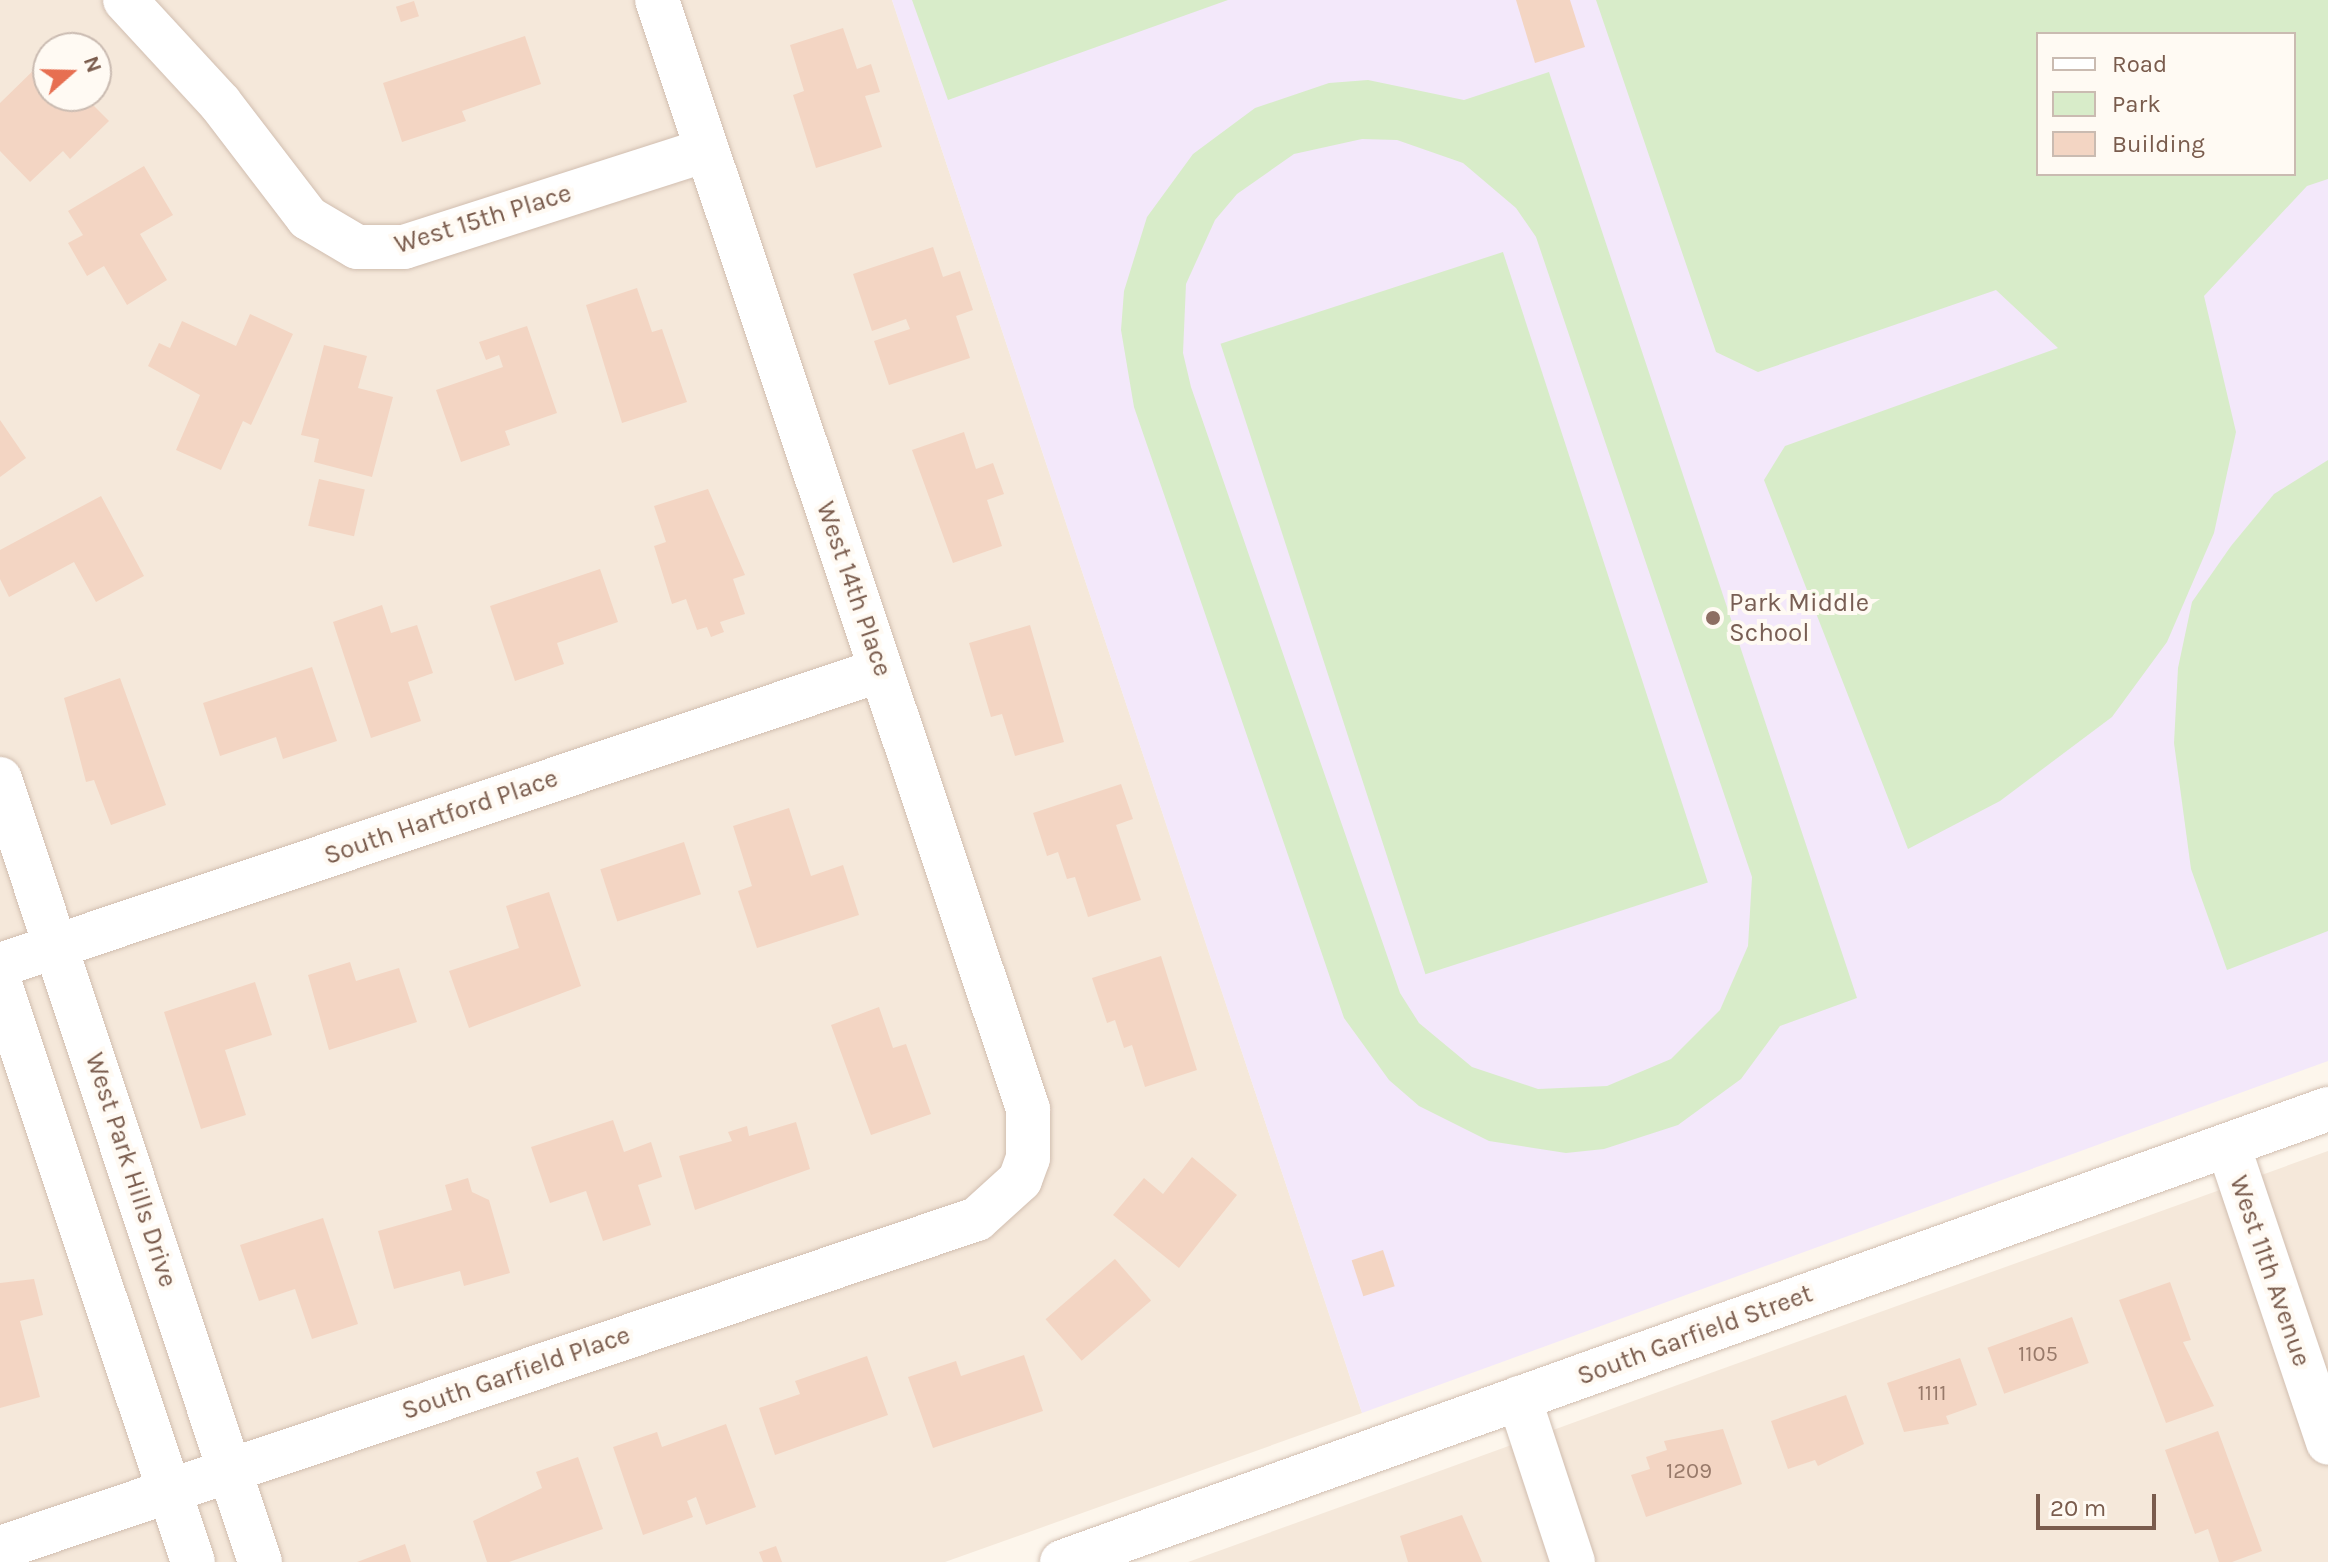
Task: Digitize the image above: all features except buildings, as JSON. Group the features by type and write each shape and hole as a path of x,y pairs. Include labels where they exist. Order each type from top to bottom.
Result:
{"street":[{"name":"West 15th Place","path":"125,0 220,103 308,218 357,247 404,247 706,150"},
{"name":"West 14th Place","path":"657,0 1028,1109 1028,1158 1020,1180"},
{"name":"South Hartford Place","path":"0,965 881,670"},
{"name":"West Park Hills Drive","path":"2,790 57,946 260,1562"},
{"path":"0,984 193,1562"},
{"name":"South Garfield Street","path":"1062,1562 1138,1549 1519,1398 2328,1109"},
{"name":"West 11th Avenue","path":"2228,1145 2328,1443"},
{"name":"South Garfield Place","path":"0,1548 977,1219 1020,1180"},
{"path":"1519,1398 1573,1562"}],"shaded area":[{"path":"0,0 892,0 1362,1413 945,1562 0,1562"},
{"name":"Park Middle School","path":"892,0 2328,0 2328,1061 1362,1413"},
{"path":"2328,1151 2328,1562 1188,1562 1719,1370"}],"green space":[{"path":"912,0 1228,0 948,100"},
{"path":"1596,0 2328,0 2328,179 2307,186 2204,296 2236,432 2214,533 2167,642 2112,717 2000,801 1908,849 1764,480 1785,446 2058,348 1996,290 1758,372 1716,352"},
{"path":"1549,72 1857,998 1780,1026 1741,1079 1678,1125 1604,1149 1566,1153 1489,1141 1419,1106 1389,1080 1344,1018 1134,407 1121,330 1124,291 1147,217 1193,154 1255,108 1329,83 1368,80 1464,100","holes":["1362,139 1397,140 1463,163 1516,208 1536,237 1752,877 1748,946 1720,1010 1671,1059 1607,1086 1538,1089 1472,1067 1419,1023 1400,993 1191,387 1183,353 1186,284 1215,220 1237,194 1294,154"]},
{"path":"1503,252 1708,883 1425,974 1221,344"},
{"path":"2328,460 2328,931 2227,970 2191,869 2174,743 2178,668 2192,602 2231,546 2274,494"}],"place":[{"name":"Park Middle School","path":"1713,618"}]}
